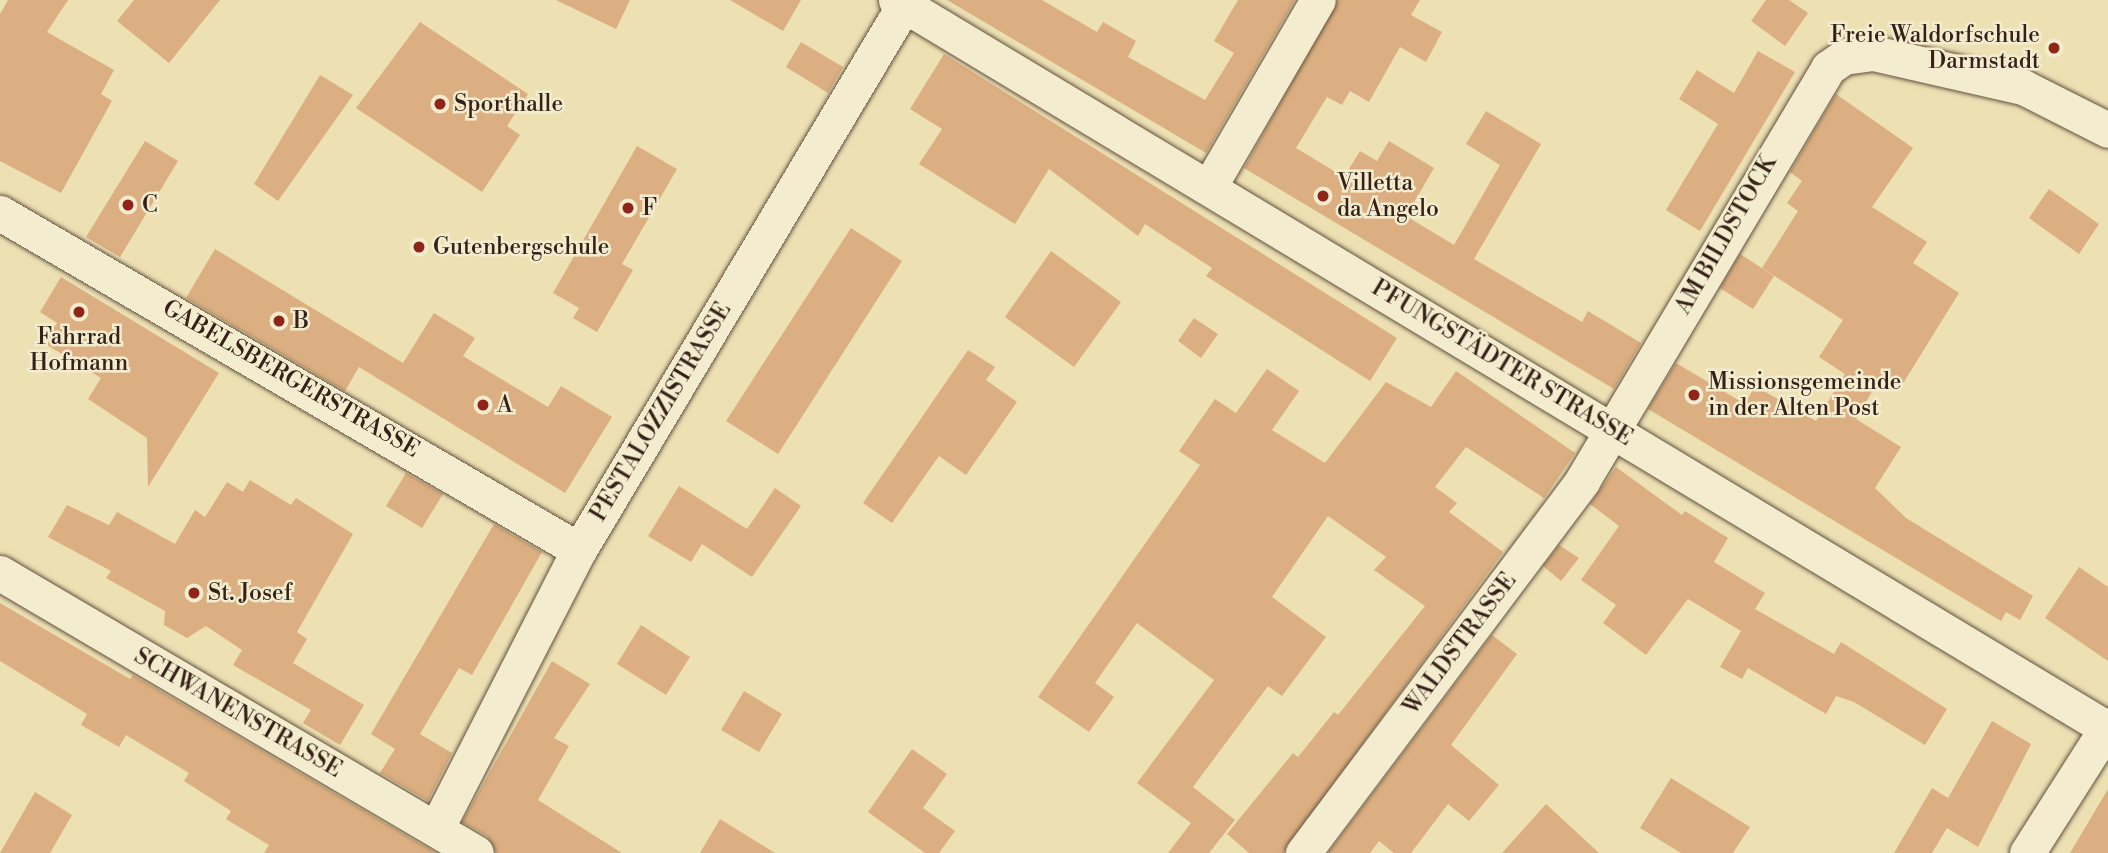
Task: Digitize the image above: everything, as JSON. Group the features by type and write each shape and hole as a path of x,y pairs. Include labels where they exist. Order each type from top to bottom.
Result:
{"street":[{"path":"1209,187 1318,0"},
{"name":"PFUNGSTÄDTER STRASSE","path":"900,3 2108,728"},
{"name":"PESTALOZZISTRASSE","path":"436,829 579,550 900,3"},
{"name":"AM BILDSTOCK","path":"1613,431 1808,94 1828,68 1854,54 2023,87 2108,130"},
{"name":"GABELSBERGERSTRASSE","path":"0,213 579,550"},
{"name":"WALDSTRASSE","path":"1303,853 1582,481 1613,431"},
{"name":"SCHWANENSTRASSE","path":"0,573 476,853"},
{"path":"2028,853 2108,728"}],"building":[{"path":"8,0 68,0 47,32 114,70 101,94 112,101 61,193 0,161 0,14"},
{"path":"134,0 220,0 169,63 117,21"},
{"path":"556,0 630,0 616,29"},
{"path":"730,0 801,0 783,31"},
{"path":"947,0 1042,0 1097,32 1103,22 1136,41 1128,57 1205,100 1234,53 1214,41 1238,0 1295,0 1206,153"},
{"path":"1338,0 1420,0 1411,15 1442,32 1426,62 1400,47 1369,102 1350,91 1342,105 1327,97 1296,148 1344,177 1360,151 1377,161 1389,141 1434,168 1406,216 1454,245 1500,165 1466,144 1486,111 1541,144 1474,259 1582,322 1588,311 1641,343 1614,389 1244,168"},
{"path":"1766,0 1789,0 1808,13 1785,46 1751,21"},
{"name":"Sporthalle","path":"420,22 528,94 507,126 520,135 482,192 356,108"},
{"path":"801,42 843,67 828,93 786,67"},
{"path":"1758,51 1795,72 1700,231 1666,210 1718,124 1679,99 1697,70 1734,93"},
{"path":"944,54 1397,338 1370,381 1206,276 1212,268 1145,224 1138,236 1049,169 1015,224 919,164 942,129 910,109"},
{"path":"320,75 353,95 278,201 254,184"},
{"path":"1836,94 1913,148 1872,207 1927,242 1913,263 1959,293 1902,385 1883,373 1856,419 1901,447 1875,488 1906,518 2033,596 2020,620 2006,612 2001,621 1648,409 1676,363 1745,404 1755,386 1816,421 1845,374 1819,357 1843,320 1762,268 1798,211 1787,203 1802,181 1790,172"},
{"name":"C","path":"145,141 178,161 120,257 86,237"},
{"name":"F","path":"637,146 677,169 622,264 633,270 597,332 573,318 579,308 553,293"},
{"path":"2049,189 2099,224 2079,254 2029,218"},
{"path":"851,228 902,261 778,454 726,421"},
{"path":"215,249 403,363 434,313 475,338 463,356 548,407 561,386 612,417 565,493 359,367 345,391 186,298"},
{"path":"1051,251 1121,302 1074,367 1005,317"},
{"path":"1740,254 1774,276 1753,309 1720,288"},
{"path":"61,277 219,373 148,487 147,438 88,399 101,378 44,343 57,323 40,312"},
{"path":"1194,318 1218,334 1201,358 1178,341"},
{"path":"968,350 995,367 986,380 1017,402 966,475 939,456 892,523 863,503"},
{"path":"1267,369 1299,391 1272,430 1325,463 1386,382 1431,407 1456,371 1575,453 1544,498 1466,447 1435,487 1457,503 1449,512 1503,552 1283,853 1249,853 1227,834 1293,753 1298,757 1334,712 1338,715 1425,606 1374,570 1386,557 1328,516 1272,597 1326,637 1282,696 1268,686 1193,787 1235,820 1209,853 1168,853 1191,823 1137,783 1214,680 1137,623 1095,683 1114,697 1089,732 1038,697 1200,465 1179,451 1215,399 1236,413"},
{"path":"1616,467 1682,515 1685,511 1728,538 1714,562 1765,593 1755,609 1834,654 1841,642 1947,709 1925,745 1854,702 1836,696 1826,714 1748,668 1742,679 1720,667 1741,631 1688,599 1646,655 1603,623 1616,605 1581,580 1619,526 1590,504"},
{"path":"406,473 443,494 422,528 386,506"},
{"path":"250,480 291,505 296,498 353,534 297,632 307,639 293,663 364,705 340,745 303,723 311,710 233,665 242,650 206,626 187,638 164,625 165,611 106,578 111,571 48,537 67,505 109,525 117,512 175,544 195,510 205,517 227,482 243,492"},
{"path":"679,486 747,529 775,488 801,506 752,577 702,544 691,562 648,536"},
{"path":"494,524 542,552 472,675 459,668 420,734 452,753 428,801 380,773 395,749 371,734"},
{"path":"1559,545 1579,558 1561,581 1543,566"},
{"path":"2079,567 2108,587 2108,661 2045,618"},
{"path":"0,603 130,679 133,675 436,853 264,853 269,845 226,819 231,811 184,781 189,773 126,735 119,747 81,725 87,714 0,661"},
{"path":"641,625 690,657 666,695 617,664"},
{"path":"1492,635 1517,654 1451,745 1499,785 1469,821 1448,804 1411,853 1394,853 1379,841 1370,853 1328,853"},
{"path":"552,661 590,684 554,738 569,746 538,800 622,853 496,853 487,836 462,822"},
{"path":"744,691 782,714 759,752 721,730"},
{"path":"1992,721 2031,744 1978,847 1947,828 1932,853 1894,853 1932,788 1948,798"},
{"path":"912,749 947,774 923,808 955,831 939,853 925,853 868,812"},
{"path":"1671,778 1750,827 1733,853 1681,853 1640,828"},
{"path":"2108,789 2108,853 2070,853"},
{"path":"35,792 72,815 50,853 0,853"},
{"path":"1546,804 1599,853 1502,853"},
{"path":"720,819 775,853 700,853"}],"place":[{"name":"Freie Waldorfschule Darmstadt","path":"2054,48"},
{"name":"Sporthalle","path":"440,104"},
{"name":"Villetta da Angelo","path":"1323,196"},
{"name":"C","path":"128,205"},
{"name":"F","path":"628,208"},
{"name":"Gutenbergschule","path":"419,247"},
{"name":"Fahrrad Hofmann","path":"79,312"},
{"name":"B","path":"279,321"},
{"name":"Missionsgemeinde in der Alten Post","path":"1694,395"},
{"name":"A","path":"483,405"},
{"name":"St. Josef","path":"194,593"}]}
